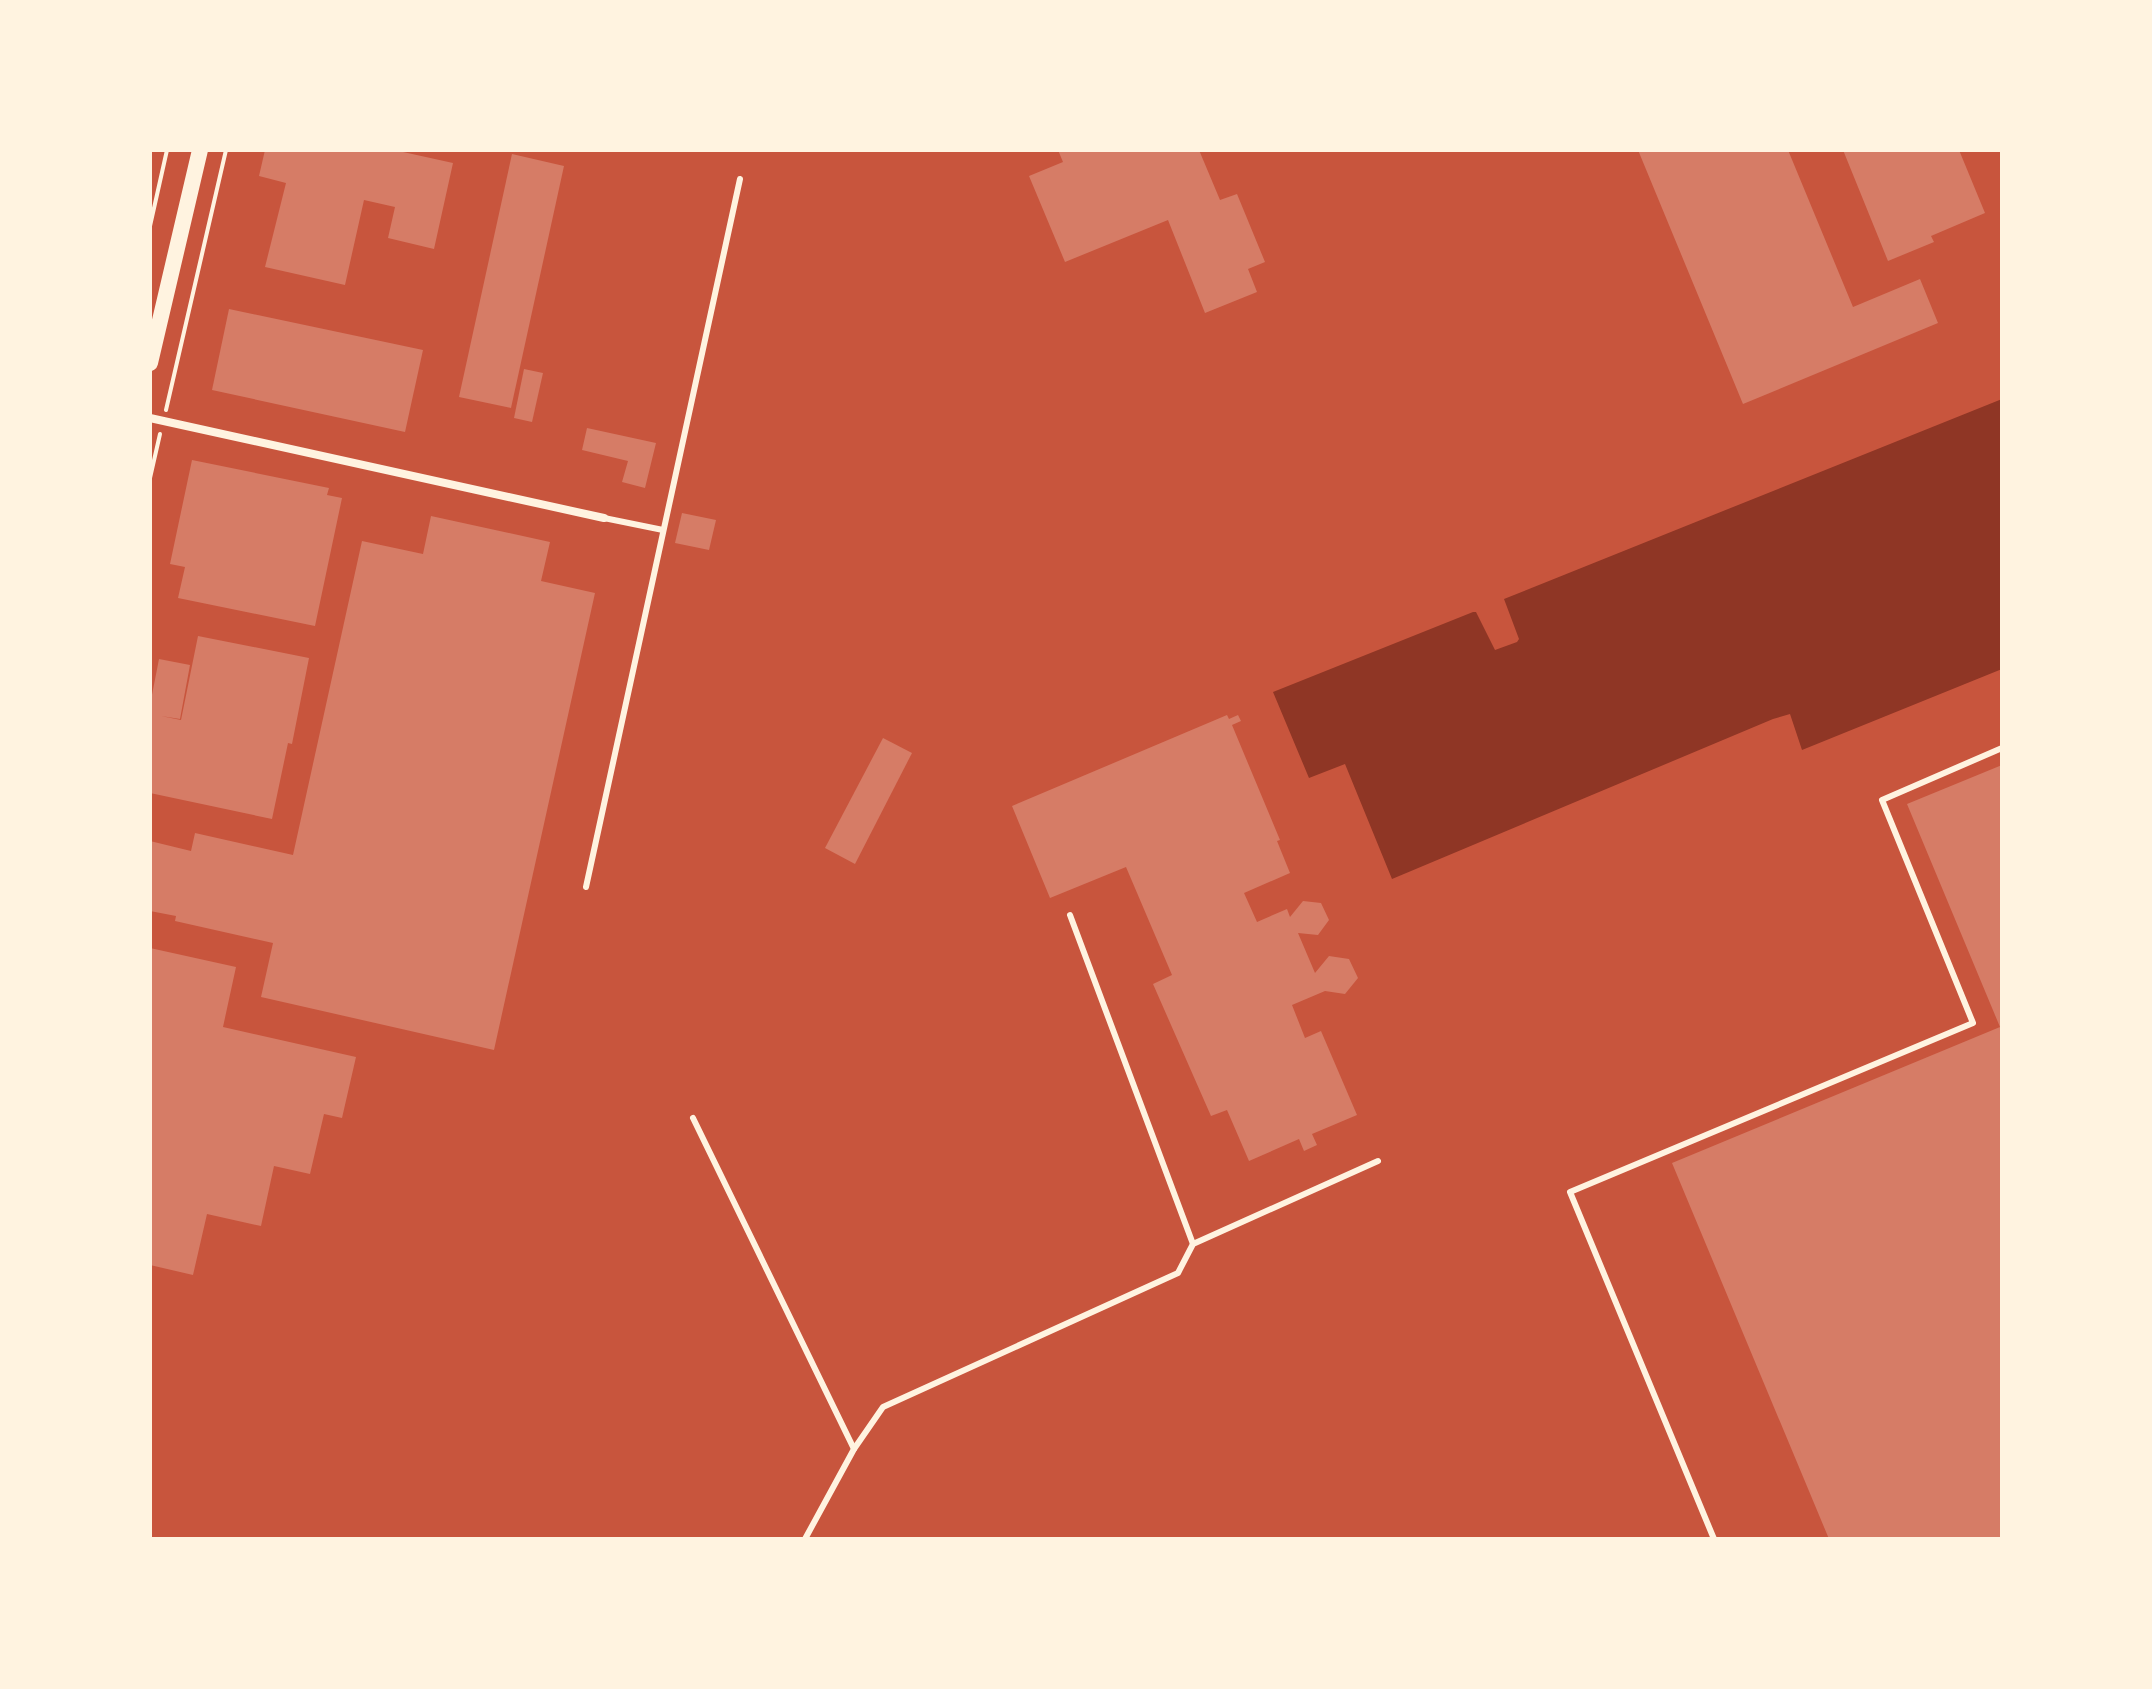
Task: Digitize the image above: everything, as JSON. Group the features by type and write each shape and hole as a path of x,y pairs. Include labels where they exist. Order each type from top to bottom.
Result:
{"main road":[{"path":"150,363 200,150"}],"street":[{"path":"150,418 604,518"}],"lane":[{"path":"586,887 740,179"},
{"path":"604,518 663,530"},
{"path":"1714,1539 1570,1192 1973,1023 1882,800 2002,748"},
{"path":"1070,915 1193,1244"},
{"path":"693,1118 854,1449"},
{"path":"805,1539 854,1449 883,1407 1178,1273 1193,1244 1378,1161"}],"path":[{"path":"150,226 167,150"},
{"path":"150,478 226,150"}],"shaded area":[{"path":"2002,399 2002,669 1802,750 1790,714 1773,719 1392,879 1345,764 1309,778 1273,692 1473,612 1476,612 1495,650 1517,642 1519,639 1504,599"}],"building":[{"path":"265,150 394,150 453,163 434,249 388,238 395,207 364,200 345,285 265,267 286,183 259,176"},
{"path":"1058,150 1199,150 1220,200 1237,194 1265,262 1248,269 1257,292 1205,313 1168,220 1065,262 1029,176 1063,162"},
{"path":"1638,150 1788,150 1853,307 1920,279 1938,323 1743,404"},
{"path":"1843,150 1959,150 1985,213 1931,236 1934,242 1888,261"},
{"path":"512,154 564,166 511,408 459,397"},
{"path":"229,309 423,350 405,432 212,390"},
{"path":"524,369 543,373 532,422 514,418"},
{"path":"587,428 656,443 645,488 622,482 628,461 582,450"},
{"path":"192,460 329,488 327,495 342,498 315,626 178,598 185,567 170,564"},
{"path":"682,513 716,520 709,550 675,543"},
{"path":"431,516 550,542 541,581 595,593 494,1050 261,997 273,943 175,921 176,916 150,911 150,841 191,851 195,833 293,855 362,541 423,554"},
{"path":"198,636 309,658 292,744 288,743 272,819 150,793 150,705 159,659 190,665 180,719 161,716 181,720"},
{"path":"1227,715 1229,719 1238,715 1241,721 1232,725 1280,840 1277,841 1290,873 1244,893 1257,922 1287,909 1290,917 1303,901 1321,903 1329,920 1318,935 1298,933 1315,973 1329,956 1349,959 1358,978 1345,994 1325,991 1292,1005 1305,1038 1321,1031 1357,1115 1312,1134 1317,1145 1304,1151 1299,1139 1249,1161 1227,1110 1211,1116 1153,984 1172,975 1126,867 1050,898 1012,806"},
{"path":"883,738 912,753 855,864 825,848"},
{"path":"2002,765 2002,1539 1829,1539 1672,1163 2000,1027 1907,804"},
{"path":"150,948 236,967 223,1027 356,1057 342,1118 324,1114 310,1174 274,1166 261,1226 207,1214 193,1275 150,1265"}]}
